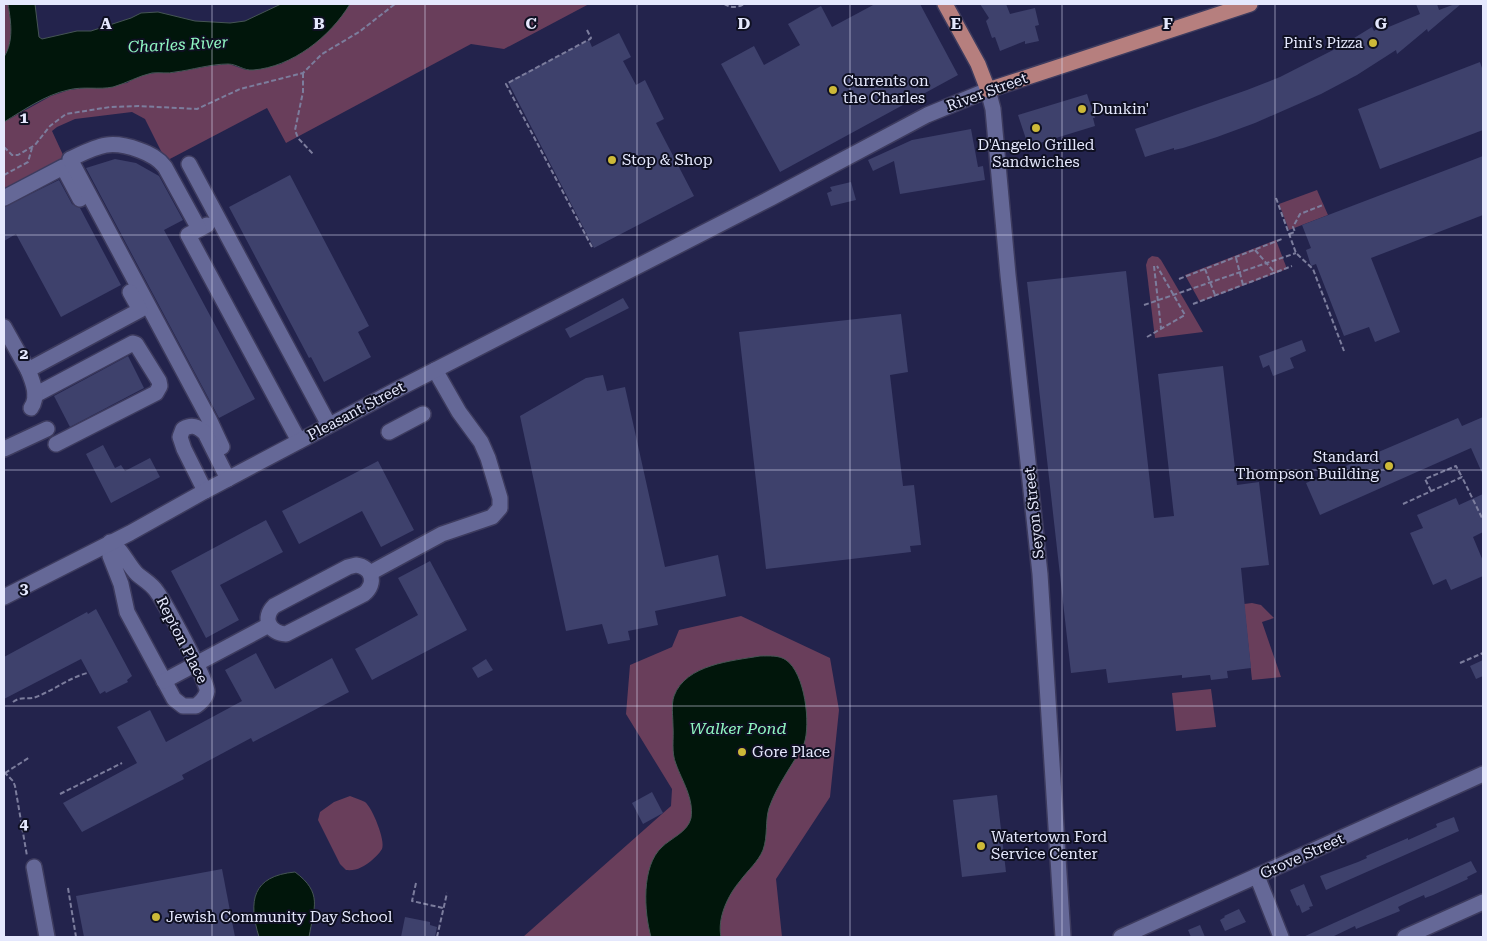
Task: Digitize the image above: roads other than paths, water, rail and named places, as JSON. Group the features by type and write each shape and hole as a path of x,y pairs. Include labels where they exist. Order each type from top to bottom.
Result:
{"main road":[{"path":"945,4 978,64 988,90"},
{"name":"River Street","path":"988,90 1250,4"}],"street":[{"name":"River Street","path":"711,229 927,115 988,90"},
{"name":"Seyon Street","path":"988,90 992,109 1040,566 1063,937"},
{"path":"199,229 165,167 150,154 126,145 116,144 93,149 70,159 222,447"},
{"path":"189,164 330,425"},
{"path":"4,198 62,167 140,310 28,370"},
{"path":"218,219 188,235 299,441"},
{"name":"Pleasant Street","path":"4,598 435,370 711,229"},
{"path":"4,327 28,370 34,387 33,402 133,343 136,344 159,381 160,386 156,393 56,444"},
{"path":"370,573 442,534 492,517 500,508 501,503 485,450 476,434 459,412 435,370"},
{"path":"389,432 423,414"},
{"path":"205,491 184,449 180,437 182,429 190,425 199,428 205,433 228,479"},
{"path":"4,449 47,430"},
{"name":"Repton Place","path":"110,542 120,551 138,574 158,593 196,664 207,690 205,697 196,706 190,707 178,704 127,612 121,584 110,556 110,542"},
{"path":"362,566 370,573 371,586 364,594 291,632 279,634 269,625 268,615 274,606 348,567 362,566"},
{"path":"164,681 269,625"},
{"name":"Grove Street","path":"1121,937 1483,774"},
{"path":"34,867 47,937"},
{"path":"1257,876 1281,937"},
{"path":"1405,937 1483,902"}],"water":[{"name":"Charles River","path":"8,4 35,4 39,37 42,39 77,31 91,31 141,13 158,12 195,21 230,23 245,21 281,4 350,4 321,39 296,56 268,68 253,70 231,64 221,64 172,73 152,73 113,87 68,90 43,99 4,122 4,57 11,31"},
{"name":"Walker Pond","path":"760,656 780,657 793,667 798,676 805,699 807,724 804,744 772,799 767,818 763,850 724,907 720,930 721,937 651,937 646,903 647,877 650,866 655,855 662,847 683,831 691,818 691,804 674,755 672,707 674,696 680,685 699,671 724,662"},
{"path":"295,872 310,887 313,894 314,909 309,937 259,937 254,912 257,892 270,879 281,874"}],"place":[{"name":"Pini's Pizza","path":"1373,43"},
{"name":"Currents on the Charles","path":"833,90"},
{"name":"Dunkin'","path":"1082,109"},
{"name":"D'Angelo Grilled Sandwiches","path":"1036,128"},
{"name":"Stop & Shop","path":"612,160"},
{"name":"Standard Thompson Building","path":"1389,466"},
{"name":"Gore Place","path":"742,752"},
{"name":"Watertown Ford Service Center","path":"981,846"},
{"name":"Jewish Community Day School","path":"156,917"}]}
